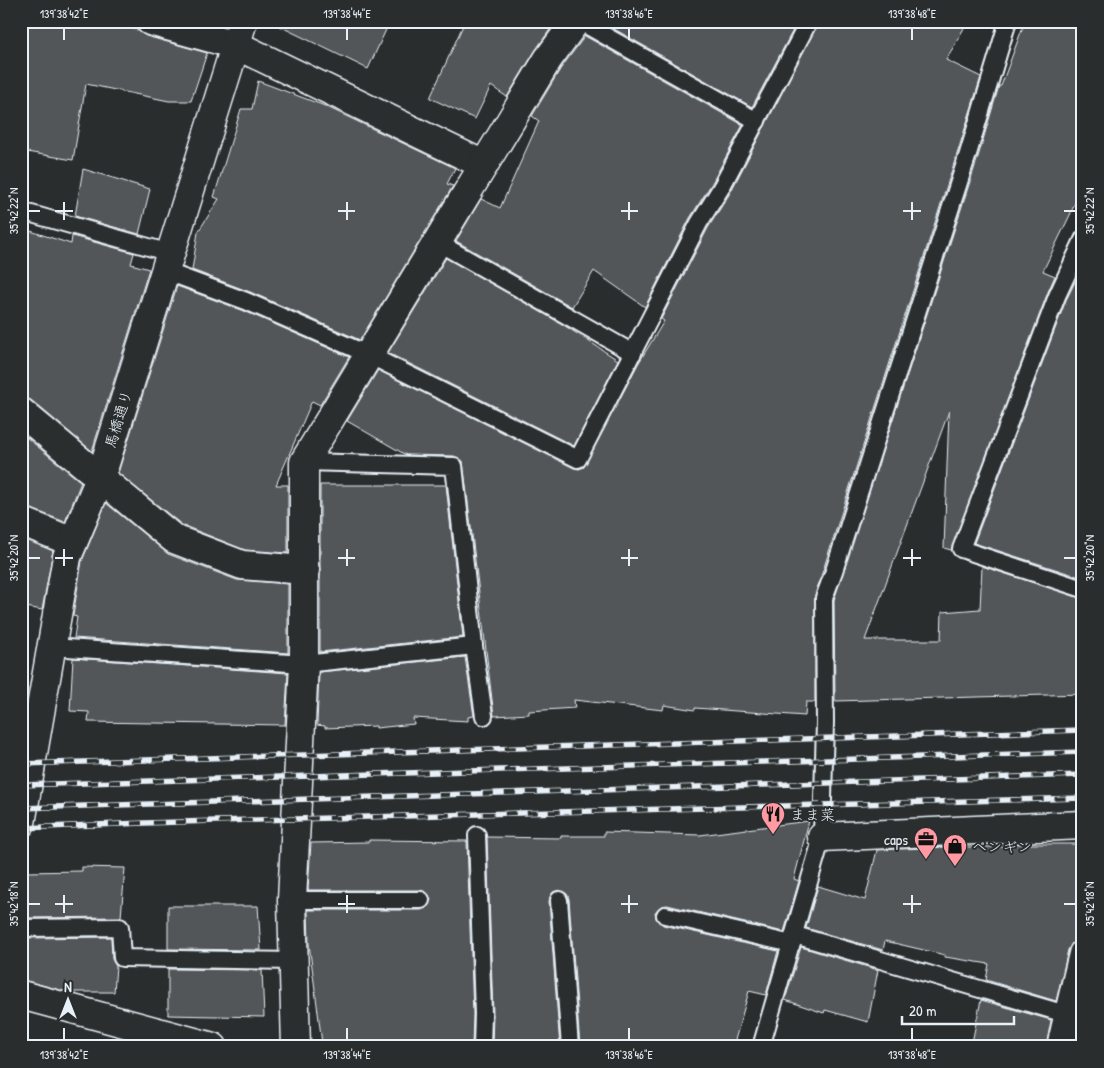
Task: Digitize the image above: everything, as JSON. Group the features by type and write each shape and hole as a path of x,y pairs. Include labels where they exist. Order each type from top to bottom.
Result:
{"street":[{"path":"150,21 240,33 484,165"},
{"path":"296,1047 292,900 304,664 304,462 548,59 578,21"},
{"name":"馬橋通り","path":"21,823 31,714 52,647 67,557 100,476 240,33"},
{"path":"21,412 174,538 242,565 305,570"},
{"path":"21,521 72,542"},
{"path":"822,837 1083,825"},
{"path":"1062,1047 1083,954"},
{"path":"21,995 213,1047"}],"lane":[{"path":"578,21 756,121"},
{"path":"21,211 167,262 246,301 369,355 578,459 698,223 722,188 809,21"},
{"path":"761,1047 822,837 825,722 824,598 838,562 966,162 1008,21"},
{"path":"1083,240 1076,272 1057,296 961,549 1083,589"},
{"path":"438,242 633,353"},
{"path":"304,462 454,466 474,646 484,716"},
{"path":"52,647 304,664 474,646"},
{"path":"477,835 483,1014 482,1047"},
{"path":"292,900 421,900"},
{"path":"559,900 570,1047"},
{"path":"666,915 793,940 1068,1015"},
{"path":"21,928 120,927 122,958 294,961"}],"building":[{"path":"21,21 106,21 137,30 146,36 207,53 191,101 169,101 86,84 73,160 21,151"},
{"path":"269,21 390,21 368,69"},
{"path":"465,21 556,21 507,97 491,86 475,119 430,98"},
{"path":"600,21 798,21 752,107"},
{"path":"819,21 968,21 946,60 981,77 815,595 815,702 806,702 805,716 695,708 695,710 664,705 663,710 574,700 575,708 529,711 529,714 494,716 463,461 454,456 406,455 347,421 378,370 574,468 584,467 638,364 664,321 661,319 708,228 730,193"},
{"path":"1025,21 1083,21 1083,183 1043,271 1055,276 951,550 944,548 949,411 865,640 941,640 942,612 980,609 982,566 1083,599 1083,694 835,701 834,600 978,157 999,86 1001,86"},
{"path":"585,36 743,125 712,183 690,218 645,307 594,271 572,307 456,241 481,199 500,208 539,121 532,116 561,68"},
{"path":"258,81 325,106 455,168 447,184 453,186 360,340 250,292 192,270 198,232 219,199 214,197 241,109 252,109"},
{"path":"83,169 150,189 139,234 75,216"},
{"path":"21,228 71,244 72,236 134,253 131,264 149,269 92,451 31,400 21,397"},
{"path":"446,258 562,324 618,360 574,446 388,353"},
{"path":"1075,282 1083,285 1083,578 974,543 1066,300"},
{"path":"177,286 242,310 349,357 320,405 312,401 276,485 288,485 288,553 245,550 182,525 118,473"},
{"path":"21,433 81,482 65,522 21,506"},
{"path":"320,485 446,485 463,637 320,652"},
{"path":"106,503 168,554 237,580 288,584 288,653 74,638 77,617 73,616 82,561"},
{"path":"21,538 53,551 42,610 21,606"},
{"path":"465,657 474,716 468,717 468,721 413,718 414,724 376,728 376,726 325,728 325,726 317,725 319,672"},
{"path":"73,658 288,673 285,725 88,722 89,712 70,711"},
{"path":"809,821 794,879 799,881 784,932 667,905 662,906 655,912 656,918 663,925 778,951 766,995 749,991 733,1047 580,1047 569,899 567,894 559,890 553,892 549,901 560,1047 492,1047 493,1014 487,837 561,838 561,836 604,836 604,832 700,835"},
{"path":"369,840 467,841 473,1014 472,1047 373,1047 322,1043 309,944 308,910 421,910 426,908 431,900 429,895 421,890 308,890 311,843 369,842"},
{"path":"1013,844 1078,844 1080,868 1083,869 1083,939 1078,939 1072,943 1068,950 1056,1001 986,980 989,964 945,957 945,955 885,941 883,950 806,928 818,886 865,900 877,850 1012,847"},
{"path":"82,867 125,868 121,917 25,918 26,872 82,871"},
{"path":"168,906 258,906 261,950 168,949"},
{"path":"111,937 112,959 116,966 114,992 68,992 21,978 21,948 23,948 24,938"},
{"path":"801,947 878,970 868,1022 825,1010 824,1013 785,1000"},
{"path":"168,969 262,970 264,1017 168,1015"},
{"path":"981,1000 1051,1020 1046,1047 971,1047"},
{"path":"1083,1023 1083,1047 1077,1047"}],"railway":[{"path":"21,764 1083,730"},
{"path":"21,785 1083,752"},
{"path":"21,808 1083,775"},
{"path":"21,828 144,823 1083,798"}],"place":[{"name":"まま菜","path":"773,835"},
{"name":"caps","path":"926,860"},
{"name":"ペンギン","path":"955,867"}]}
